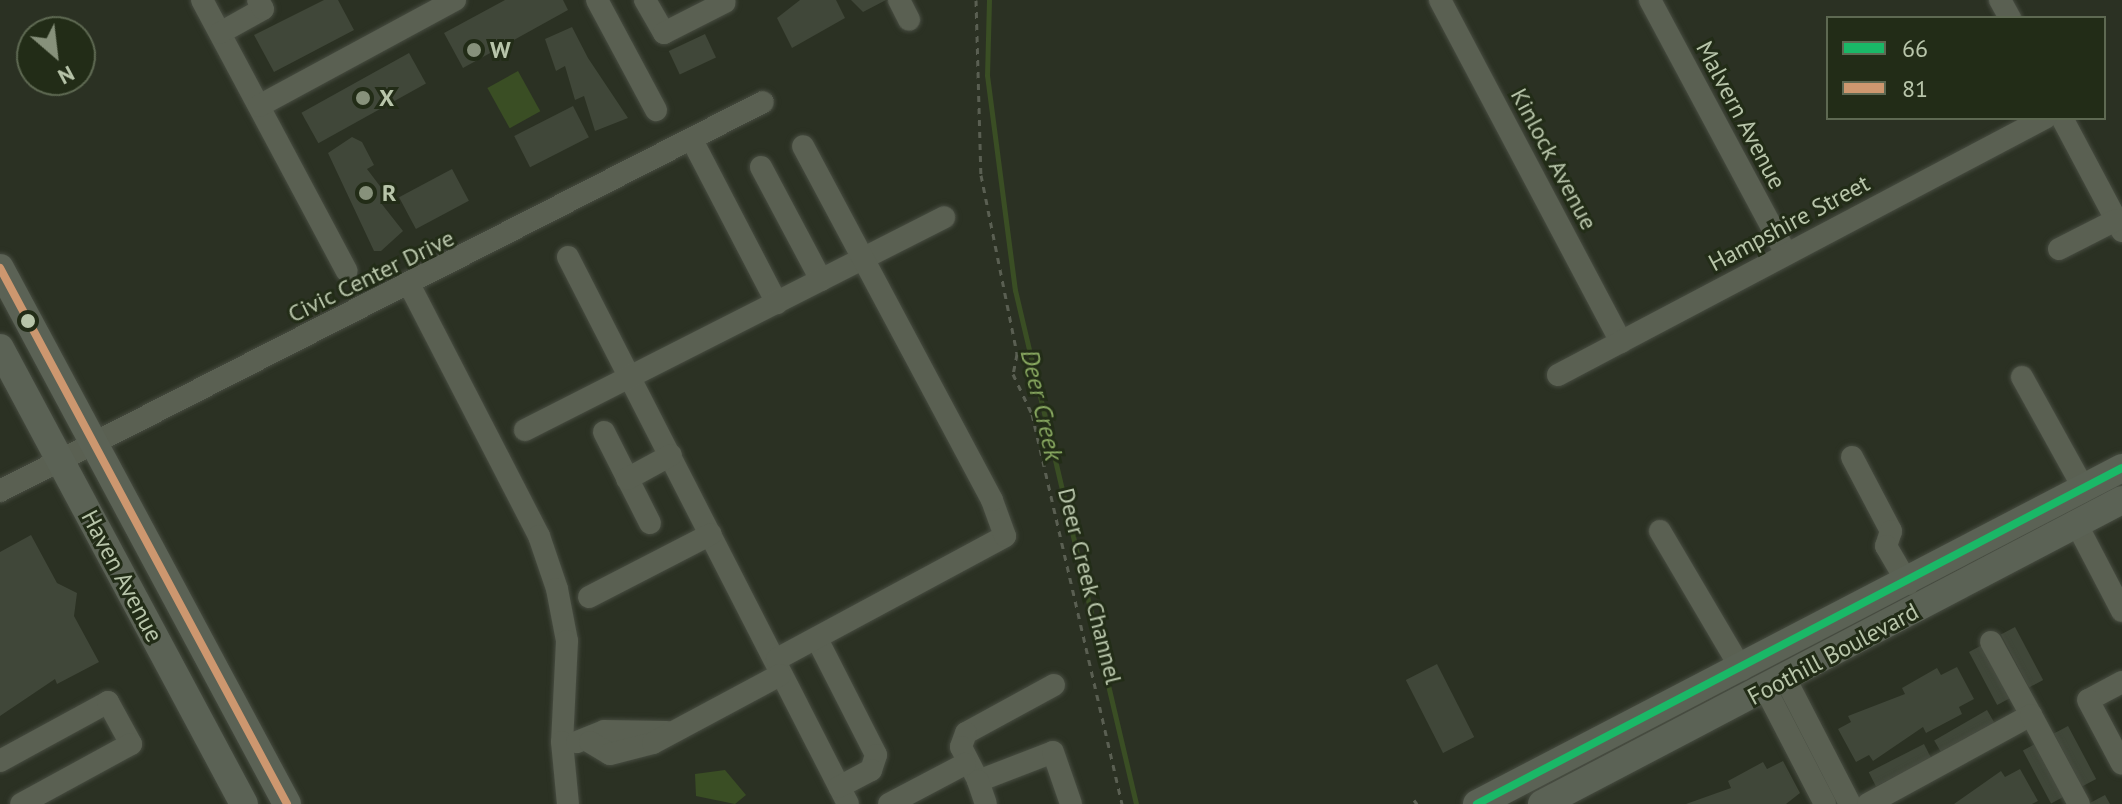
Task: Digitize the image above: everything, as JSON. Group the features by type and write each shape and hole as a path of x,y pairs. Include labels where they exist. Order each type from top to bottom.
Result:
{"main road":[{"name":"Haven Avenue","path":"0,268 287,804"},
{"name":"Haven Avenue","path":"0,348 244,804"},
{"name":"Foothill Boulevard","path":"1477,804 1908,584 2122,468"},
{"name":"Foothill Boulevard","path":"1549,802 2122,500"}],"street":[{"path":"202,0 347,271"},
{"path":"220,33 263,9 258,0"},
{"path":"259,106 455,0"},
{"path":"597,0 656,110"},
{"path":"645,0 664,33 725,2"},
{"name":"Kinlock Avenue","path":"1440,0 1621,342"},
{"name":"Malvern Avenue","path":"1650,0 1786,254"},
{"name":"Civic Center Drive","path":"0,491 91,440 325,330 763,102"},
{"name":"Hampshire Street","path":"1558,375 2041,120"},
{"path":"2059,249 2119,225 2063,120"},
{"path":"692,140 777,303"},
{"path":"562,742 590,742 598,751 624,741 667,732 778,667 817,639 1005,536 803,146"},
{"path":"761,167 821,280"},
{"path":"525,430 944,217"},
{"path":"568,257 843,796 871,770 876,755 817,639"},
{"path":"410,286 539,536 567,641 562,742 568,804"},
{"path":"2022,377 2084,489"},
{"path":"604,432 650,523"},
{"path":"627,479 671,455"},
{"path":"1852,457 1891,531 1886,546 1908,584"},
{"path":"2077,525 2122,611"},
{"path":"1660,531 1742,670"},
{"path":"589,597 711,534"},
{"path":"1991,642 2079,804"},
{"path":"2122,682 2088,700 2122,764"},
{"path":"986,804 972,772 966,733 1054,685"},
{"path":"1776,685 1825,804"},
{"path":"1776,685 1850,804"},
{"path":"0,761 108,702 131,744 53,797 21,804"},
{"path":"1868,804 2031,715"},
{"path":"889,804 972,772 1045,749 1061,760 1071,804"}],"path":[{"name":"Deer Creek Channel","path":"976,0 981,175 1017,354 1013,374 1032,414 1122,804"}],"shaded area":[{"path":"518,71 540,111 510,128 487,88"},
{"path":"725,770 746,795 735,804 696,796 695,774"}],"building":[{"path":"324,0 338,0 354,30 274,72 254,35"},
{"name":"W","path":"505,0 563,0 568,10 463,68 444,33"},
{"path":"800,0 836,0 845,18 792,48 777,18"},
{"path":"851,0 886,0 863,12"},
{"path":"572,27 588,58 628,118 595,131 584,96 575,100 565,66 556,71 545,39"},
{"path":"705,34 716,58 680,74 669,51"},
{"name":"X","path":"409,53 426,84 318,143 301,113"},
{"path":"573,106 589,137 530,167 514,136"},
{"name":"R","path":"352,137 362,142 374,165 367,169 389,198 381,203 403,231 381,251 374,251 328,153"},
{"path":"452,169 469,201 416,229 399,197"},
{"path":"31,535 57,583 77,593 74,616 99,662 57,684 55,679 0,716 0,552"},
{"path":"2015,627 2043,680 2029,687 2001,635"},
{"path":"1984,644 2012,697 1997,705 1969,652"},
{"path":"1437,664 1474,737 1443,753 1406,680"},
{"path":"1957,667 1974,699 1959,707 1962,714 1926,733 1923,727 1873,761 1869,755 1856,762 1838,729 1851,722 1848,716 1905,694 1902,688 1937,668 1941,675"},
{"path":"1987,710 1995,724 1942,754 1934,741"},
{"path":"2068,726 2096,779 2082,786 2054,734"},
{"path":"2037,743 2065,796 2051,803 2023,751"},
{"path":"1924,744 1931,758 1876,786 1869,772"},
{"path":"1783,761 1800,793 1786,804 1686,804 1731,788 1728,781 1763,762 1767,769"},
{"path":"2020,769 2038,801 2032,804 1954,804 2001,771 2005,777"},
{"path":"2105,795 2110,804 2088,804"}],"waterway":[{"name":"Deer Creek","path":"989,0 987,75 1015,290 1136,804"}],"transit line":[{"name":"81","path":"0,268 287,804"},
{"name":"66","path":"1477,804 2122,468"}],"place":[{"name":"W","path":"474,50"},
{"name":"X","path":"363,98"},
{"name":"R","path":"366,193"}]}
